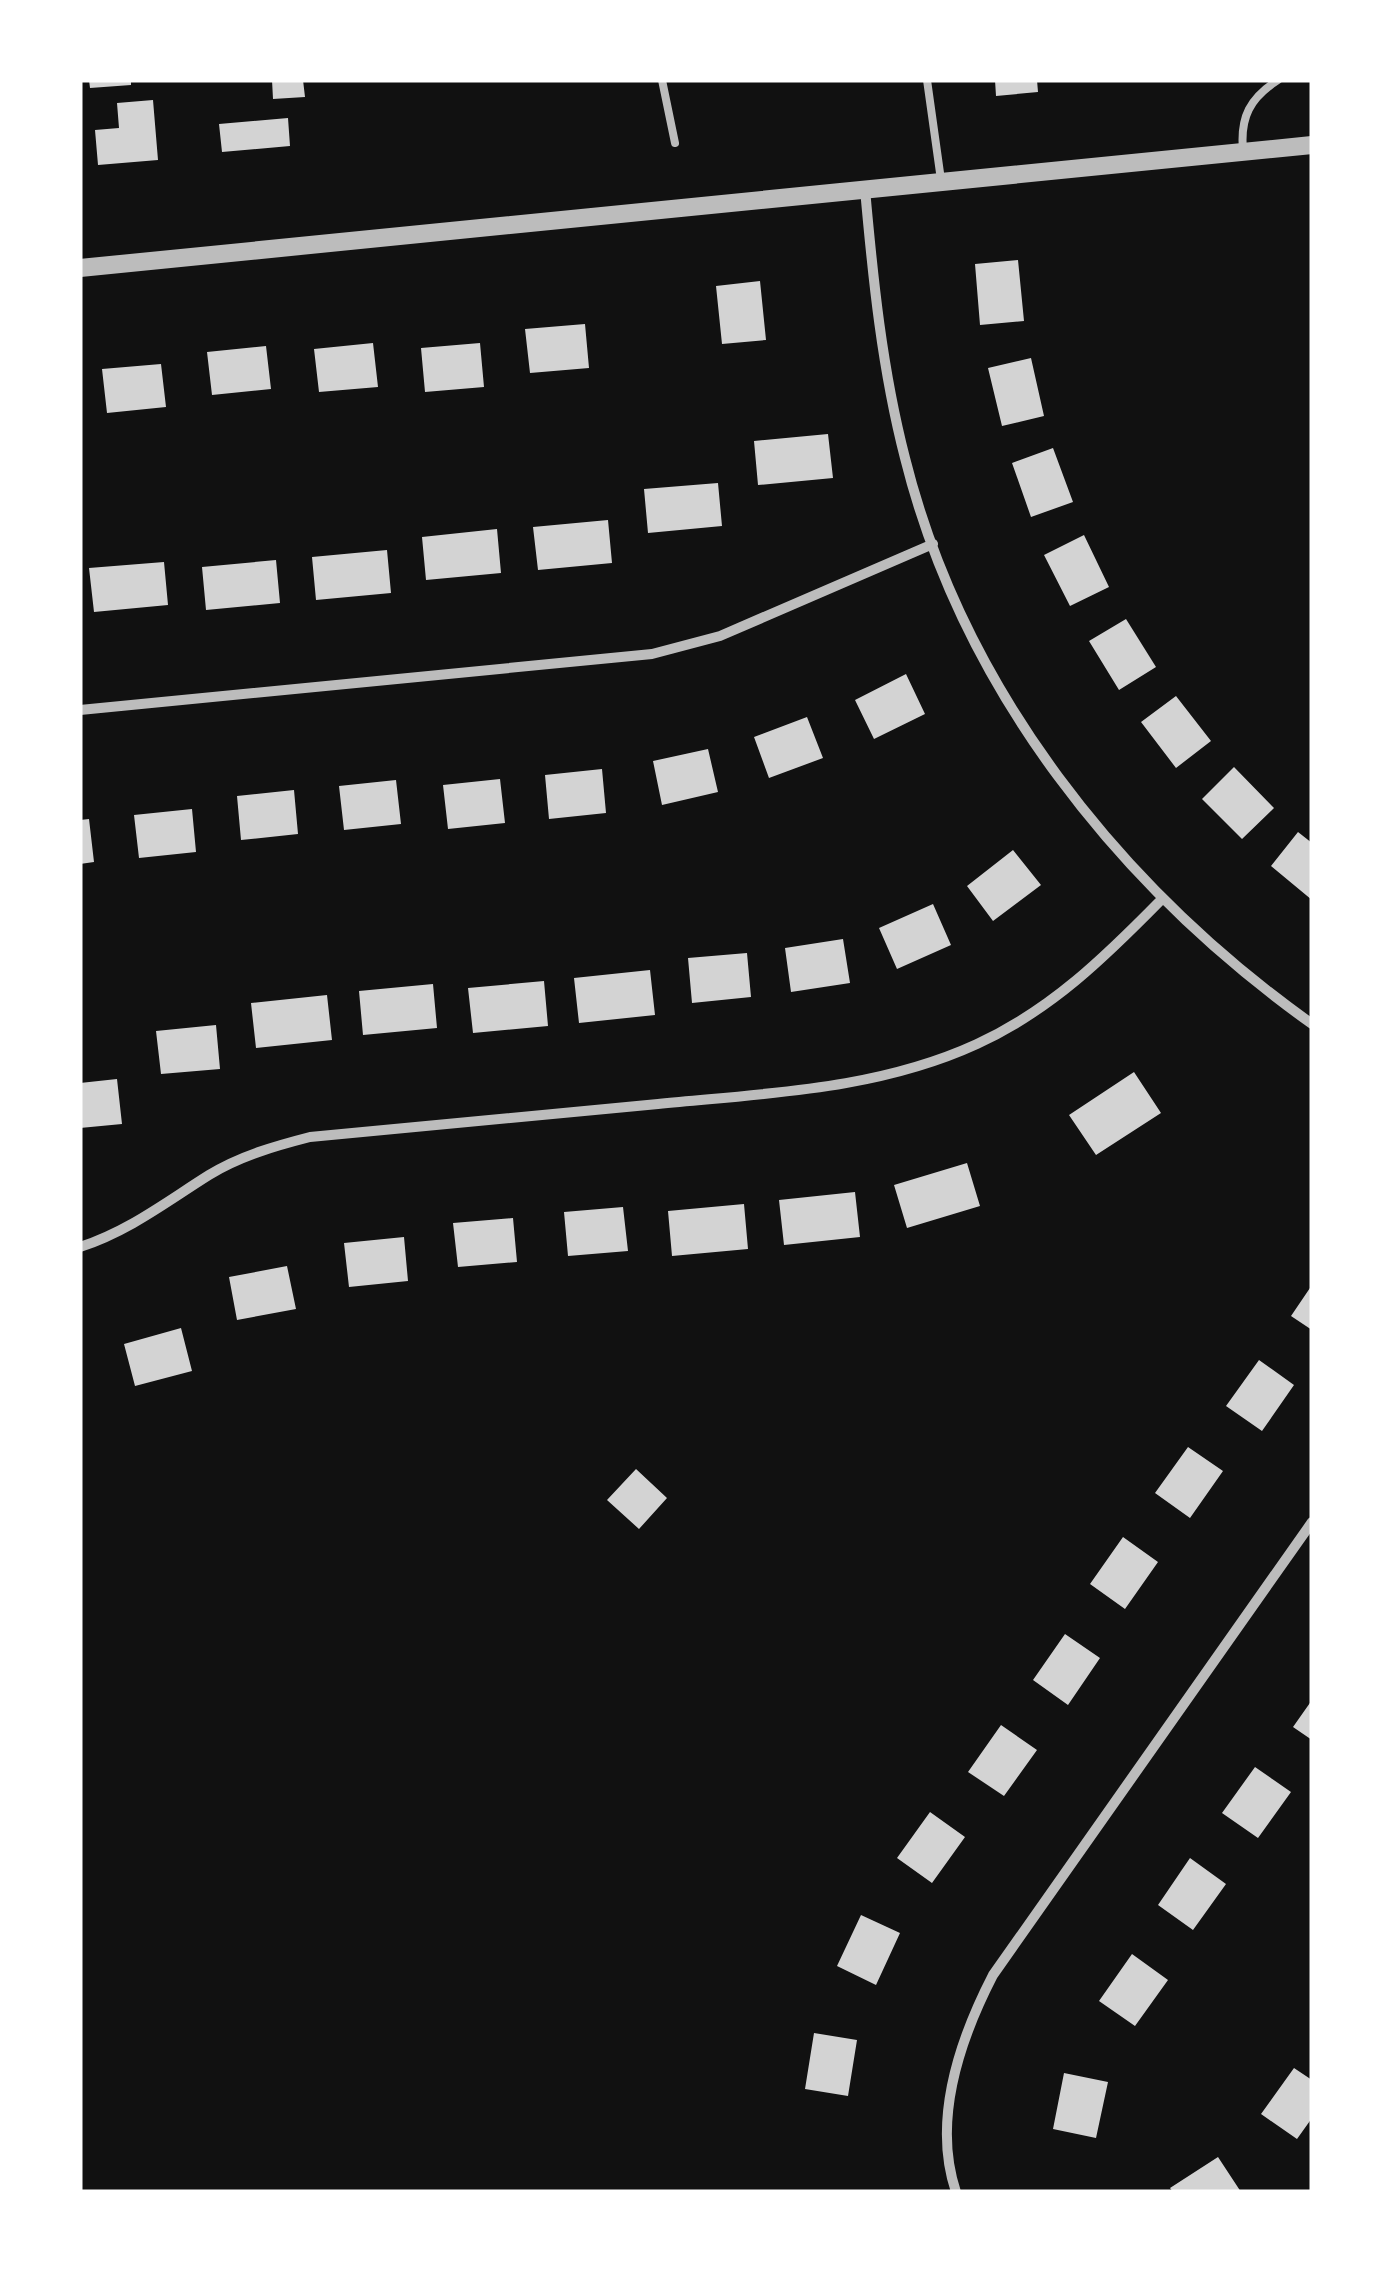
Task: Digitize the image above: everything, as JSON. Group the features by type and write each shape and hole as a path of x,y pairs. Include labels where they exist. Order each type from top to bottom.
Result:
{"street":[{"path":"80,268 1312,144"},
{"path":"864,188 886,376 906,461 933,544 967,624 1027,730 1108,842 1161,900 1226,958 1312,1024"},
{"path":"80,710 652,654 720,636 933,544"},
{"path":"80,1246 152,1215 211,1174 243,1158 310,1137 811,1089 897,1074 979,1043 1054,999 1089,972 1161,900"},
{"path":"956,2192 948,2139 953,2083 968,2028 993,1975 1312,1522"}],"lane":[{"path":"662,80 675,143"},
{"path":"927,80 941,180"},
{"path":"1243,151 1240,122 1258,93 1278,80"}],"building":[{"path":"89,80 131,80 131,85 90,88"},
{"path":"272,80 303,80 305,97 273,99"},
{"path":"995,80 1037,80 1038,92 996,96"},
{"path":"153,100 158,160 98,165 95,130 119,128 117,103"},
{"path":"288,118 290,146 222,152 219,124"},
{"path":"1018,260 1024,321 980,325 975,264"},
{"path":"760,281 766,340 722,344 716,286"},
{"path":"585,324 589,368 530,373 525,329"},
{"path":"373,343 378,387 319,392 314,349"},
{"path":"480,343 484,387 425,392 421,348"},
{"path":"266,346 271,389 212,395 207,352"},
{"path":"1031,358 1044,416 1002,426 988,368"},
{"path":"161,364 166,407 107,413 102,369"},
{"path":"828,434 833,478 758,485 754,441"},
{"path":"1053,448 1073,502 1031,517 1012,463"},
{"path":"718,483 722,526 648,533 644,489"},
{"path":"608,520 612,563 538,570 533,527"},
{"path":"497,529 501,573 426,580 422,537"},
{"path":"1084,535 1109,587 1070,606 1044,555"},
{"path":"387,550 391,593 316,600 312,557"},
{"path":"276,560 280,603 206,610 202,567"},
{"path":"164,562 168,605 94,612 89,568"},
{"path":"1126,619 1156,667 1119,690 1089,641"},
{"path":"906,674 925,714 874,739 855,700"},
{"path":"1176,696 1211,741 1176,768 1141,722"},
{"path":"807,717 823,758 769,778 754,737"},
{"path":"708,749 718,792 662,805 653,761"},
{"path":"1234,767 1274,808 1242,839 1202,799"},
{"path":"602,769 606,813 549,819 545,775"},
{"path":"500,779 505,823 448,829 443,785"},
{"path":"396,780 401,824 344,830 339,786"},
{"path":"294,790 298,834 241,840 237,796"},
{"path":"192,809 196,852 139,858 134,815"},
{"path":"89,819 94,862 80,864 80,820"},
{"path":"1298,832 1312,843 1312,900 1271,866"},
{"path":"1013,850 1041,885 993,921 967,886"},
{"path":"933,904 951,945 897,969 879,928"},
{"path":"843,939 850,983 791,992 785,948"},
{"path":"747,953 751,997 692,1003 688,958"},
{"path":"650,970 655,1015 579,1023 574,978"},
{"path":"544,981 548,1026 473,1033 468,988"},
{"path":"433,984 437,1028 363,1035 359,991"},
{"path":"327,995 332,1040 256,1048 251,1003"},
{"path":"216,1025 220,1069 161,1074 156,1031"},
{"path":"1134,1072 1161,1113 1096,1155 1069,1115"},
{"path":"117,1079 122,1124 80,1128 80,1083"},
{"path":"967,1163 980,1206 907,1228 894,1185"},
{"path":"855,1192 860,1237 784,1245 779,1200"},
{"path":"744,1204 748,1249 672,1256 668,1211"},
{"path":"623,1207 628,1251 568,1256 564,1212"},
{"path":"513,1218 517,1262 458,1267 453,1223"},
{"path":"404,1237 408,1281 349,1287 344,1243"},
{"path":"287,1266 296,1309 237,1320 229,1277"},
{"path":"1312,1285 1312,1330 1291,1316"},
{"path":"181,1328 192,1371 135,1386 124,1344"},
{"path":"1259,1360 1294,1385 1262,1431 1226,1406"},
{"path":"1188,1447 1223,1471 1190,1518 1155,1493"},
{"path":"636,1469 667,1498 639,1529 607,1500"},
{"path":"1123,1537 1158,1562 1125,1609 1090,1584"},
{"path":"1065,1634 1100,1658 1068,1705 1033,1680"},
{"path":"1312,1700 1312,1740 1293,1727"},
{"path":"1001,1725 1037,1750 1004,1796 968,1772"},
{"path":"1255,1767 1291,1792 1258,1838 1222,1813"},
{"path":"930,1812 965,1837 932,1883 897,1858"},
{"path":"1190,1858 1226,1884 1193,1930 1158,1905"},
{"path":"861,1915 900,1933 876,1985 837,1966"},
{"path":"1132,1954 1168,1980 1135,2026 1099,2001"},
{"path":"814,2033 857,2040 848,2096 805,2089"},
{"path":"1294,2068 1312,2080 1312,2118 1297,2139 1261,2114"},
{"path":"1064,2073 1108,2082 1096,2138 1053,2129"},
{"path":"1218,2157 1241,2192 1173,2192 1170,2188"}]}
